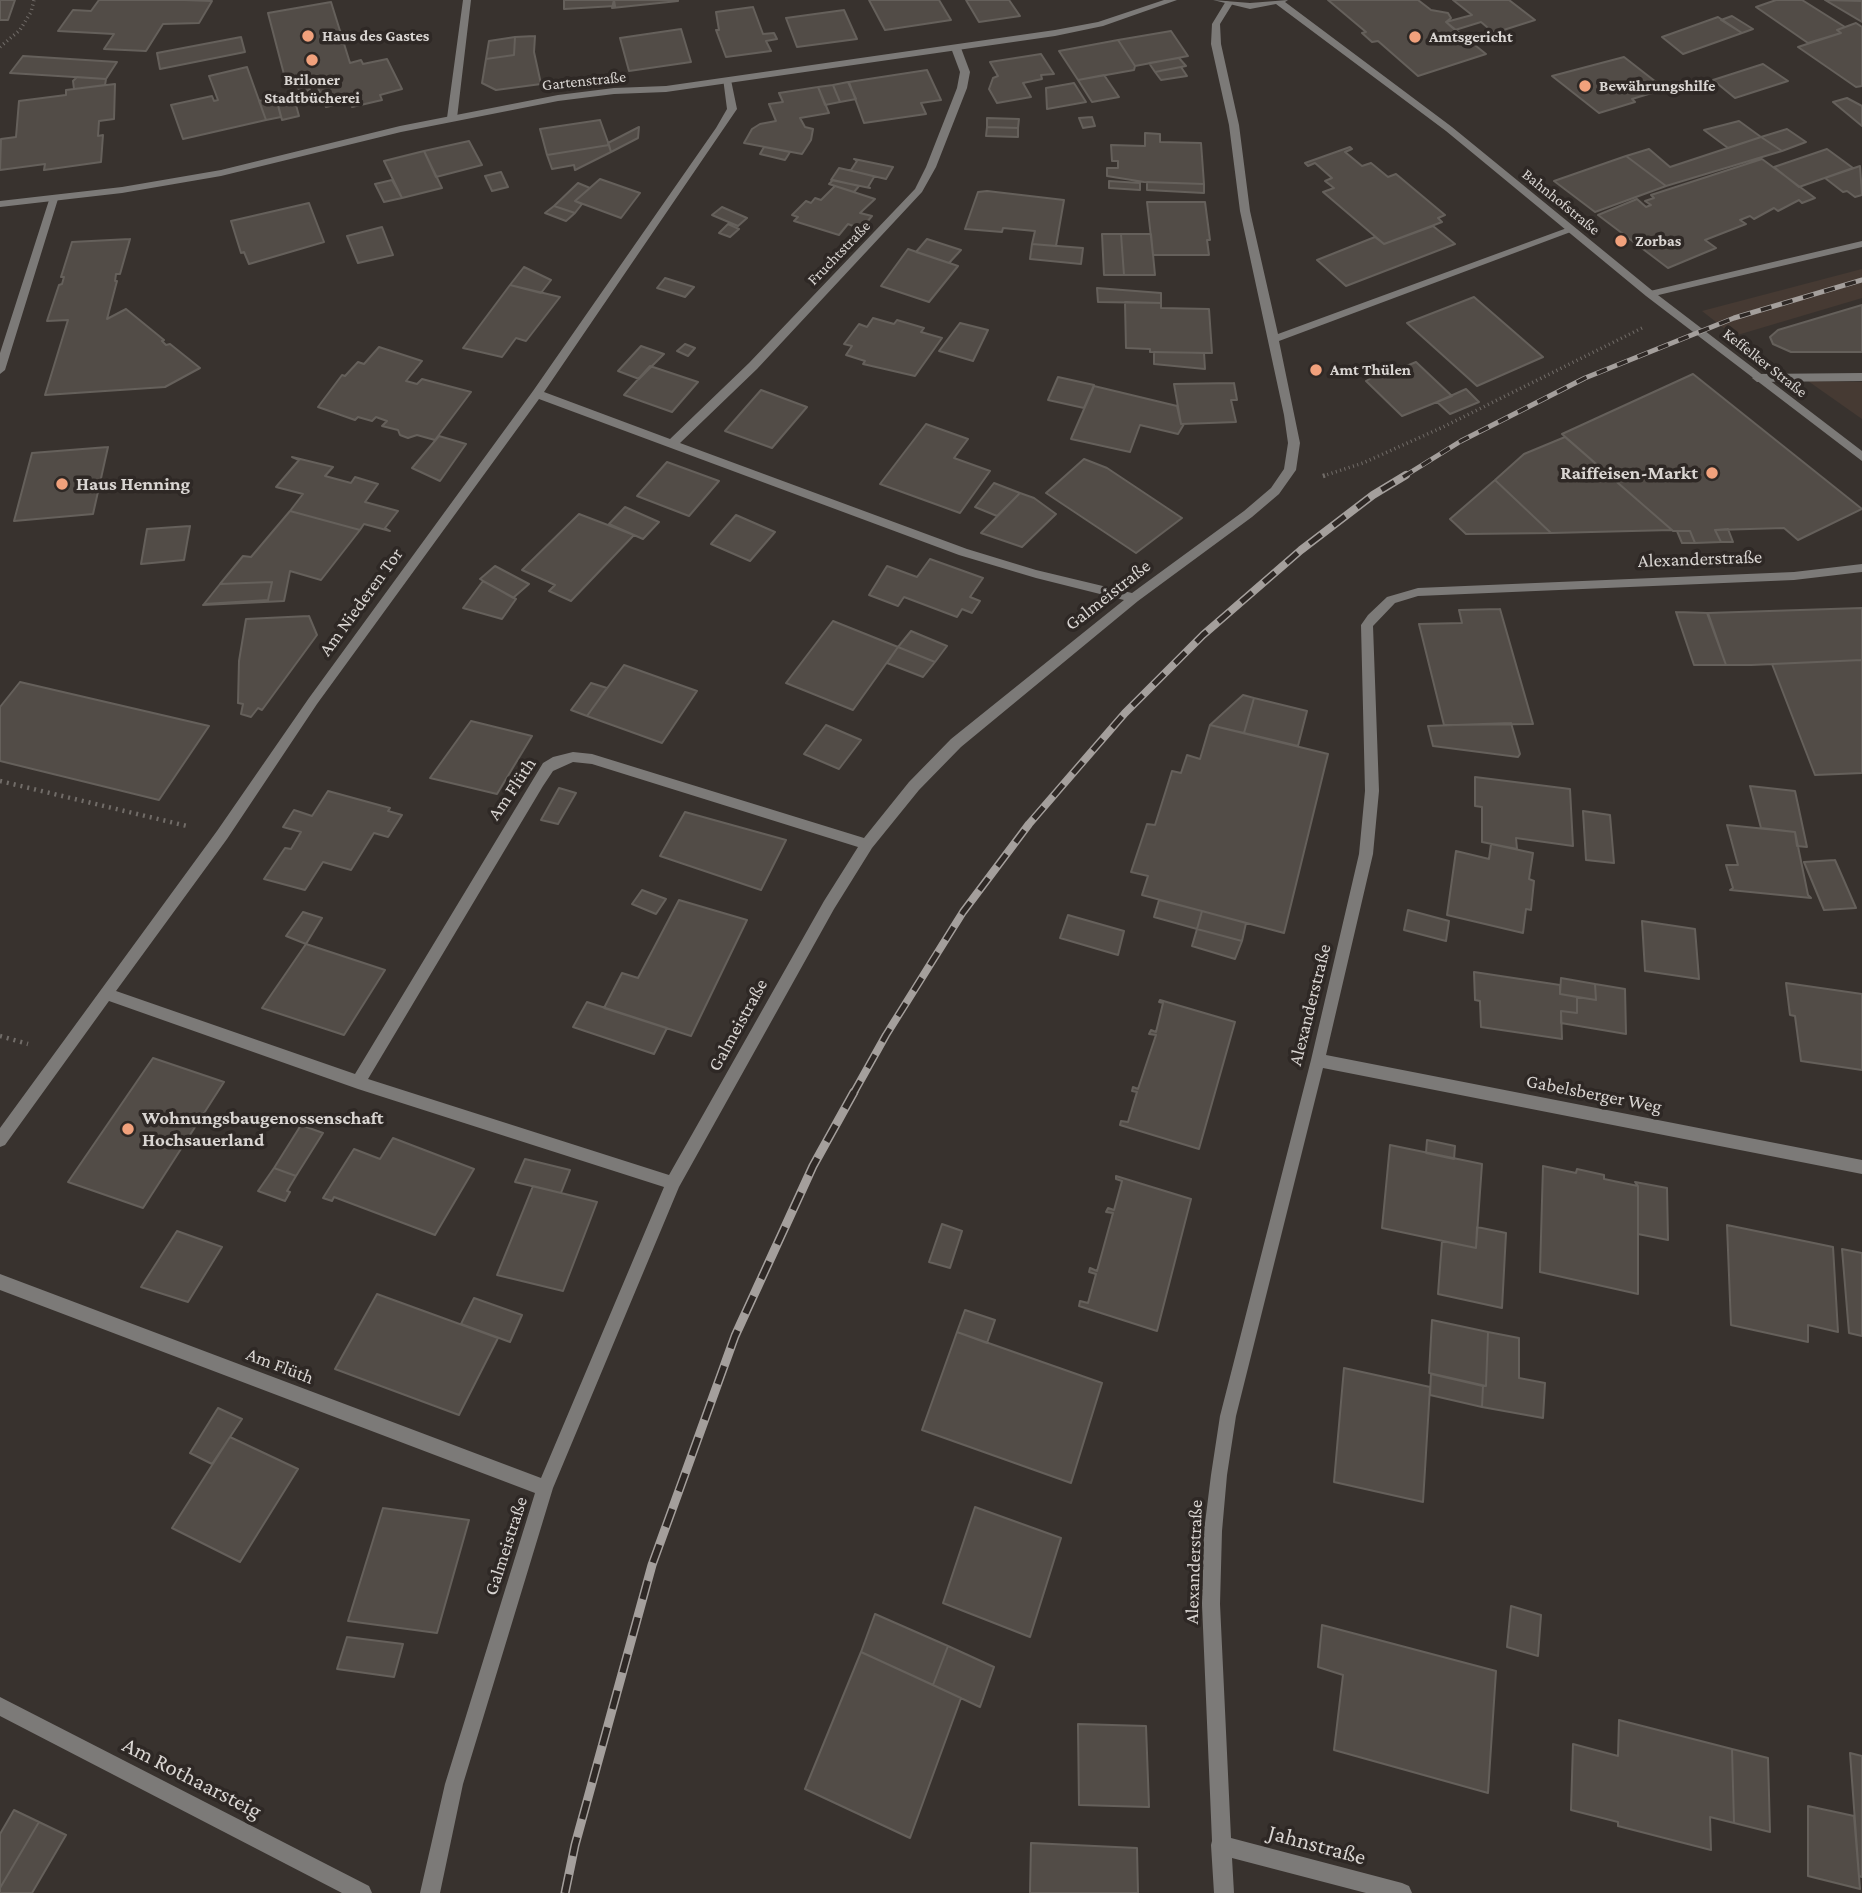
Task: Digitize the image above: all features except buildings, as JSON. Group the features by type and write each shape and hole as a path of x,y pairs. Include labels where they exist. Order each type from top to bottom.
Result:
{"street":[{"path":"452,118 467,0"},
{"name":"Gartenstraße","path":"0,204 173,182 452,118 590,94 666,89 1090,26 1173,0"},
{"path":"1217,0 1250,6 1282,1"},
{"name":"Bahnhofstraße","path":"1282,1 1449,129 1650,294"},
{"name":"Galmeistraße","path":"430,1893 454,1784 545,1488 673,1184 781,988 867,844 914,786 956,743 1134,598 1248,514 1275,491 1290,470 1294,443 1275,339 1245,211 1234,125 1216,44 1216,24 1229,4"},
{"name":"Fruchtstraße","path":"672,444 752,366 919,190 931,167 962,88 965,72 956,48"},
{"name":"Am Niederen Tor","path":"0,1140 222,835 313,701 537,394 729,117 731,103 726,80"},
{"path":"0,370 53,199"},
{"path":"1275,339 1571,230"},
{"path":"1650,294 1862,244"},
{"name":"Keffelker Straße","path":"1650,294 1862,457"},
{"path":"1757,378 1862,376"},
{"path":"537,394 998,563 1134,598"},
{"name":"Alexanderstraße","path":"1224,1893 1211,1604 1213,1531 1219,1475 1228,1416 1318,1060 1366,854 1372,791 1367,625 1381,608 1402,596 1445,590 1794,576 1862,568"},
{"name":"Am Flüth","path":"358,1082 538,782 548,767 558,761 573,757 593,759 867,844"},
{"path":"106,994 358,1082 673,1184"},
{"name":"Gabelsberger Weg","path":"1318,1060 1862,1167"},
{"name":"Am Flüth","path":"0,1282 545,1488"},
{"name":"Am Rothaarsteig","path":"0,1706 362,1893"},
{"name":"Jahnstraße","path":"1220,1845 1402,1893"}],"path":[{"path":"0,47 20,30 31,12 34,0"},
{"path":"1275,491 1363,463 1401,446 1674,312"},
{"path":"0,781 222,835"}],"shaded area":[{"path":"1862,269 1862,298 1734,336 1702,311"},
{"path":"1808,381 1862,382 1862,419"}],"railway":[{"path":"1403,477 1461,441 1585,378 1734,318 1862,280"},
{"path":"853,1094 886,1035 963,912 1029,824 1125,713 1203,635 1301,550 1373,495 1406,475"},
{"path":"565,1893 575,1845 652,1565 735,1336 813,1166 854,1092"}],"place":[{"name":"Haus des Gastes","path":"308,36"},
{"name":"Amtsgericht","path":"1415,37"},
{"name":"Briloner Stadtbücherei","path":"312,60"},
{"name":"Bewährungshilfe","path":"1585,86"},
{"name":"Zorbas","path":"1621,241"},
{"name":"Amt Thülen","path":"1316,370"},
{"name":"Raiffeisen-Markt","path":"1712,473"},
{"name":"Haus Henning","path":"62,484"},
{"name":"Wohnungsbaugenossenschaft Hochsauerland","path":"128,1129"}]}
